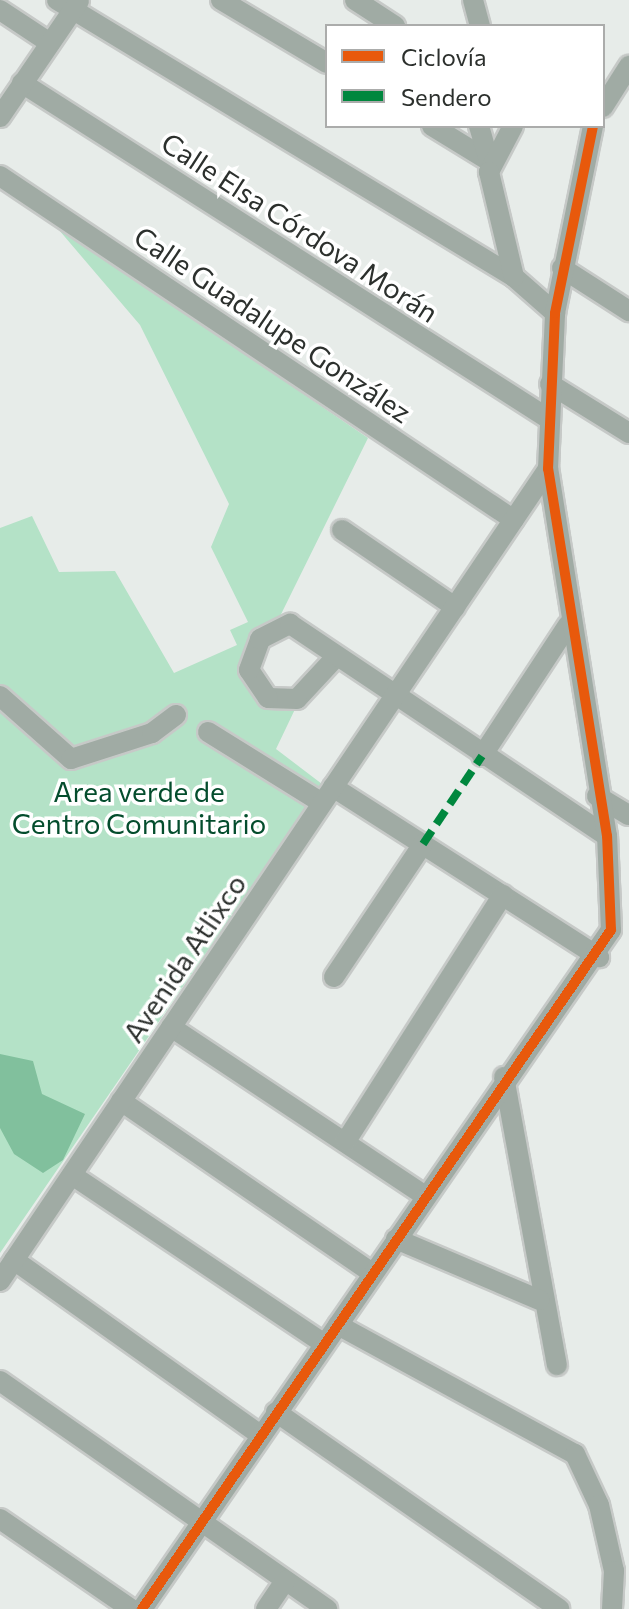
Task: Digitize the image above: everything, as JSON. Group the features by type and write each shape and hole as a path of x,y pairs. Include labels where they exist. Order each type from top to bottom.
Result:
{"street":[{"path":"221,0 325,62"},
{"path":"355,0 392,24"},
{"path":"473,0 479,24"},
{"path":"0,117 50,43 70,4 514,277 555,313"},
{"path":"0,10 50,43"},
{"path":"605,104 629,66"},
{"name":"Calle Elsa Córdova Morán","path":"22,83 549,419"},
{"path":"435,128 489,161"},
{"path":"480,128 514,277"},
{"path":"489,161 512,128"},
{"path":"142,1609 504,1077 599,957 623,936 568,625 548,469 555,313 593,128"},
{"name":"Calle Guadalupe González","path":"0,176 514,520"},
{"path":"562,268 629,311"},
{"path":"550,384 629,433"},
{"name":"Avenida Atlixco","path":"0,1281 548,469"},
{"path":"342,530 455,607"},
{"path":"482,756 568,625"},
{"path":"336,657 607,836"},
{"path":"0,696 71,759 152,733 176,715"},
{"path":"208,732 423,844 599,957"},
{"path":"597,796 629,815"},
{"path":"334,977 423,844"},
{"path":"346,1141 503,895"},
{"path":"171,1027 424,1195"},
{"path":"504,1077 540,1300 557,1365"},
{"path":"121,1101 372,1273"},
{"path":"72,1175 324,1344"},
{"path":"396,1239 540,1300"},
{"path":"14,1260 260,1435"},
{"path":"338,1325 575,1454 599,1505 614,1571 612,1609"},
{"path":"0,1381 198,1525 327,1609"},
{"path":"276,1412 523,1602 559,1609"},
{"path":"0,1519 131,1609"},
{"path":"266,1609 285,1581"}],"green space":[{"name":"Area verde de Centro Comunitario","path":"53,223 368,438 253,671 297,705 276,749 322,784 0,1253 0,528 32,516 59,572 115,571 174,673 237,645 230,630 248,622 211,547 229,504 140,325"}],"shaded area":[{"path":"0,1054 33,1061 42,1094 85,1114 63,1160 43,1173 14,1154 0,1128"}],"marked path":[{"path":"423,844 482,756"}],"cycle path":[{"path":"142,1609 611,930 607,836 548,469 555,313 593,128"}]}
